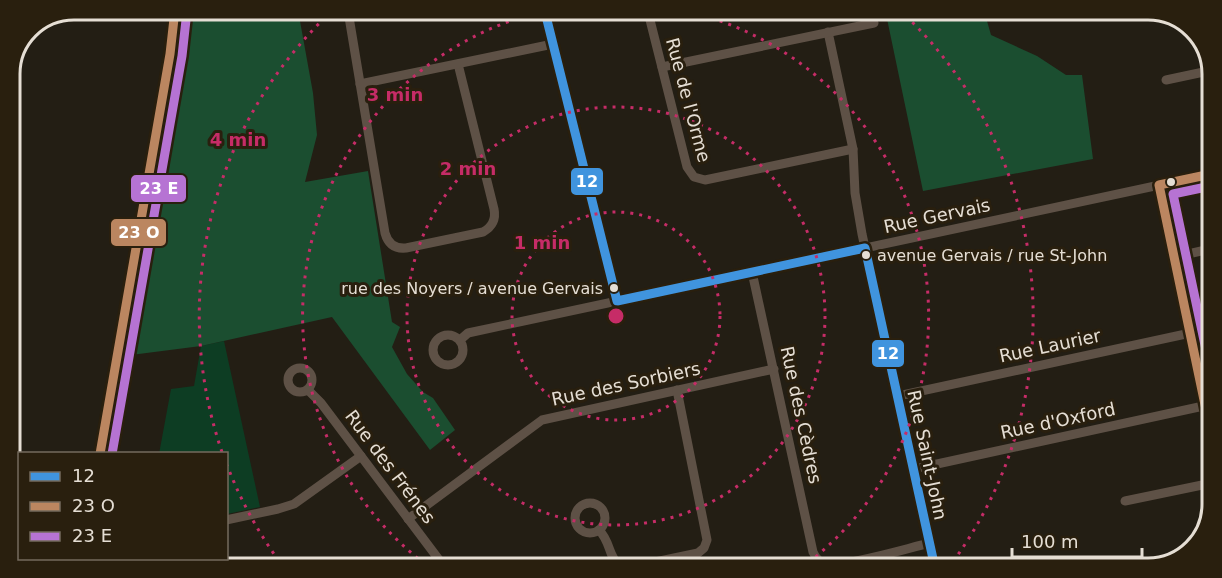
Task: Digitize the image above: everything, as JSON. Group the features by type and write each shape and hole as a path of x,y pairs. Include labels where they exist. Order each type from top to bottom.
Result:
{"street":[{"path":"100,452 170,54 174,20"},
{"path":"349,20 386,236 392,245 406,248 483,232 490,227 494,219 494,209 458,64"},
{"path":"546,20 617,301"},
{"name":"Rue de l'Orme","path":"650,20 687,167 696,178 705,180 853,149"},
{"path":"662,67 874,22"},
{"name":"Rue Saint-John","path":"828,32 853,149 855,193 865,248 932,558"},
{"path":"360,84 553,44"},
{"path":"1166,80 1202,72"},
{"name":"Rue Gervais","path":"460,340 468,333 1202,176"},
{"path":"1159,185 1202,385"},
{"path":"1174,257 1202,251"},
{"name":"Rue des Cèdres","path":"752,272 813,552 818,558"},
{"name":"Rue Laurier","path":"897,396 1202,330"},
{"name":"Rue des Sorbiers","path":"408,519 542,420 774,369"},
{"name":"Rue des Frénes","path":"308,390 321,403 438,558"},
{"path":"671,558 698,552 704,548 708,540 677,390"},
{"name":"Rue d'Oxford","path":"914,469 1202,407"},
{"path":"228,520 294,504 361,456"},
{"path":"1125,501 1202,484"},
{"path":"599,530 606,537 613,558"},
{"name":"Rue des Cèdres","path":"865,558 930,543"}],"green space":[{"path":"181,20 300,20 313,93 317,135 305,182 368,171 392,322 400,327 392,347 407,374 423,392 433,398 455,430 430,450 332,317 201,346 123,356"},
{"path":"887,20 987,20 991,35 1037,56 1066,75 1082,75 1093,159 923,191"},
{"path":"224,341 260,507 228,514 228,452 159,452 171,389 194,386 201,346"}],"transit line":[{"path":"100,452 170,54 174,20"},
{"path":"112,452 182,56 186,20"},
{"name":"12","path":"547,20 617,301 865,248 933,558"},
{"path":"1202,176 1159,185 1202,390"},
{"path":"1202,188 1173,194 1202,331"}],"place":[{"name":"avenue Gervais / rue St-John","path":"866,255"},
{"name":"rue des Noyers / avenue Gervais","path":"614,288"}]}
